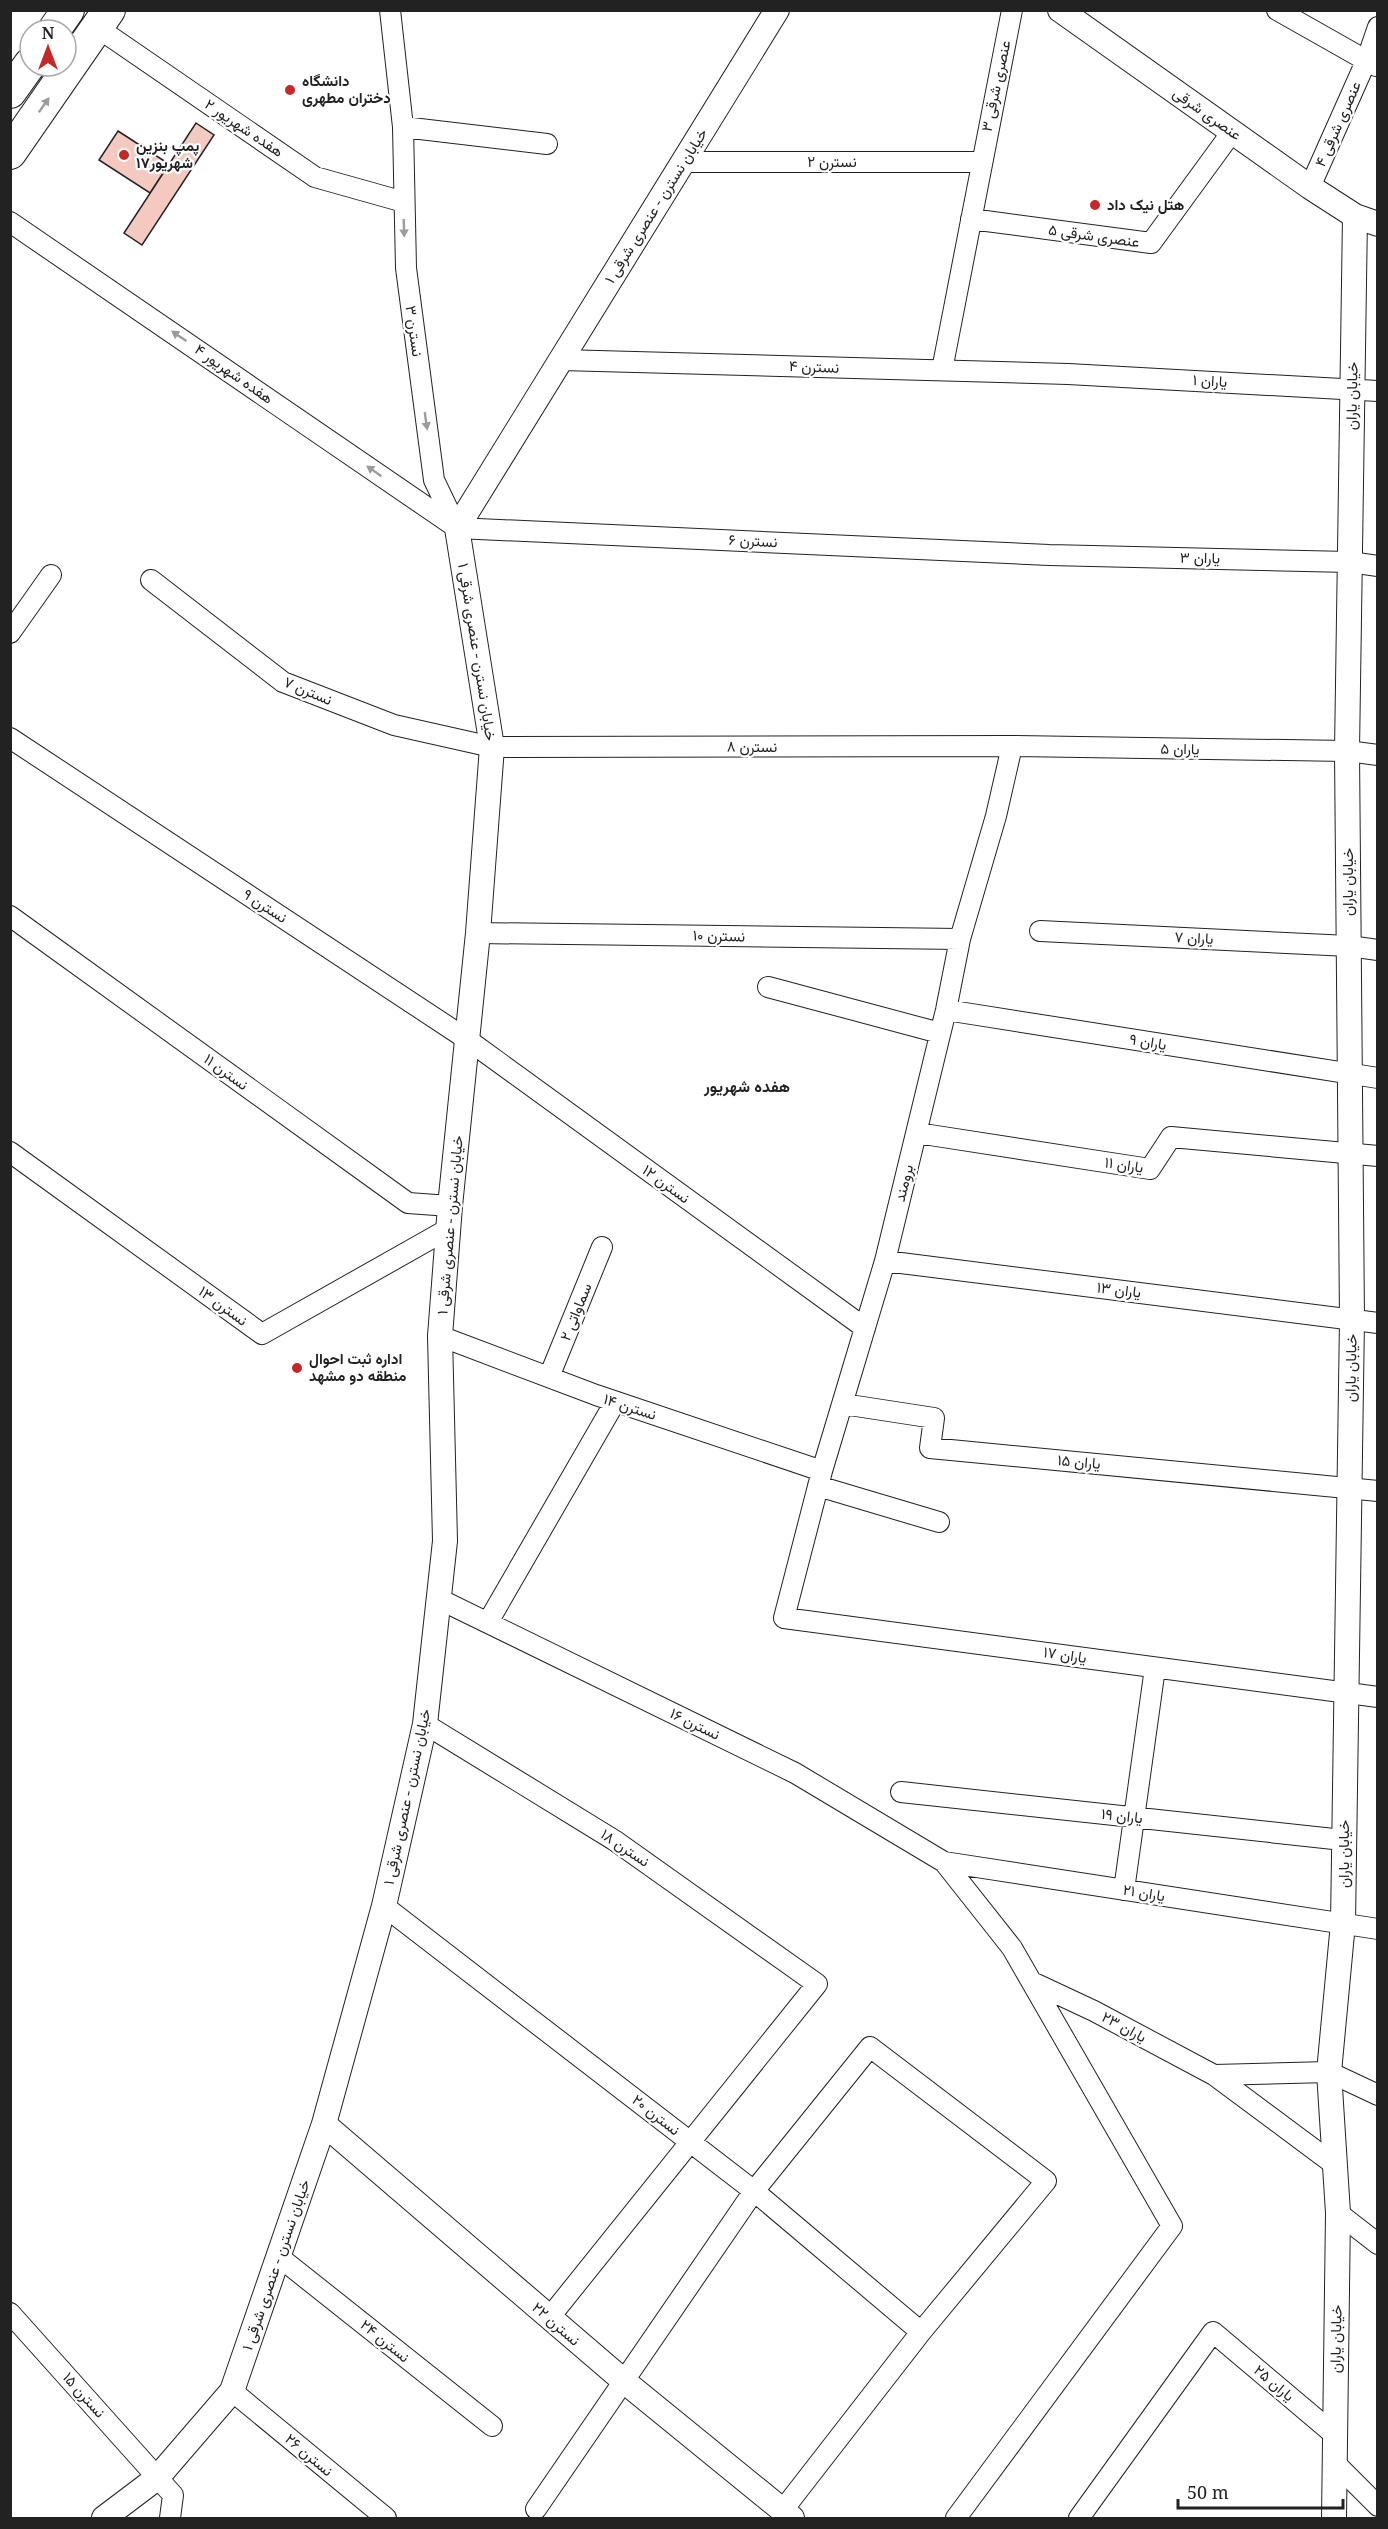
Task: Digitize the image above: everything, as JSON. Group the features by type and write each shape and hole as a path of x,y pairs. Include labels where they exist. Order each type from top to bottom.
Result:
{"main road":[{"path":"10,153 104,19"},
{"path":"10,92 20,78"}],"street":[{"path":"390,10 403,127 547,144"},
{"name":"خیابان نسترن - عنصری شرقی ۱","path":"104,2518 157,2478 232,2391 324,2124 384,1906 425,1725 446,1541 440,1336 449,1218 478,933 492,747 457,528 777,10"},
{"name":"عنصری شرقی ۳","path":"942,370 1012,10"},
{"name":"عنصری شرقی","path":"1060,10 1310,188 1355,216 1377,224"},
{"path":"1276,10 1372,63"},
{"name":"هفده شهریور ۲","path":"104,19 315,177 404,202"},
{"name":"عنصری شرقی ۴","path":"1310,188 1372,63 1377,27"},
{"name":"نسترن ۳","path":"403,127 406,268 434,480 457,528"},
{"name":"عنصری شرقی ۵","path":"971,219 1151,243 1232,132"},
{"name":"نسترن ۲","path":"683,162 981,162"},
{"name":"خیابان یاران","path":"1334,2518 1338,2214 1329,2072 1343,1923 1352,1319 1347,751 1355,216"},
{"name":"هفده شهریور ۴","path":"10,222 457,528"},
{"name":"نسترن ۴","path":"561,360 1068,374"},
{"name":"یاران ۱","path":"1068,374 1377,391"},
{"path":"411,496 428,499 434,492 434,480"},
{"name":"نسترن ۶","path":"457,528 1049,555"},
{"name":"یاران ۳","path":"1049,555 1350,562 1377,566"},
{"path":"10,633 51,575"},
{"name":"نسترن ۷","path":"150,580 283,682 394,725 492,747"},
{"name":"نسترن ۹","path":"10,738 468,1040"},
{"name":"نسترن ۸","path":"492,747 1012,746"},
{"name":"یاران ۵","path":"1012,746 1347,751 1377,755"},
{"name":"برومند","path":"784,1618 820,1479 885,1261 946,1010 960,939 996,816 1012,746"},
{"name":"نسترن ۱۱","path":"10,916 408,1203 449,1218"},
{"name":"یاران ۷","path":"1040,931 1349,946 1377,950"},
{"name":"نسترن ۱۰","path":"478,933 960,939"},
{"path":"768,987 940,1033"},
{"name":"یاران ۹","path":"946,1010 1377,1078"},
{"name":"نسترن ۱۲","path":"468,1040 865,1328"},
{"name":"یاران ۱۱","path":"917,1133 1150,1169 1171,1137 1351,1153"},
{"name":"نسترن ۱۳","path":"10,1152 262,1334 449,1218"},
{"path":"1351,1153 1377,1156"},
{"name":"سماواتی ۲","path":"549,1377 602,1247"},
{"name":"یاران ۱۳","path":"885,1261 1377,1323"},
{"name":"نسترن ۱۴","path":"440,1336 939,1522"},
{"path":"488,1622 615,1402"},
{"name":"یاران ۱۵","path":"843,1404 934,1418 930,1448 1349,1488"},
{"path":"1349,1488 1377,1491"},
{"name":"نسترن ۱۶","path":"439,1599 795,1773 944,1862"},
{"name":"یاران ۱۷","path":"784,1618 1377,1697"},
{"path":"1124,1890 1155,1668"},
{"name":"نسترن ۱۸","path":"425,1725 614,1840 817,1984 690,2142"},
{"name":"یاران ۱۹","path":"901,1792 1343,1840"},
{"path":"944,1862 1012,1948 1172,2226 956,2518"},
{"name":"یاران ۲۱","path":"944,1862 1377,1929"},
{"name":"نسترن ۲۰","path":"384,1906 754,2191 921,2332"},
{"name":"یاران ۲۳","path":"1032,1982 1094,2011 1214,2075 1335,2165"},
{"path":"536,2509 754,2191 870,2047 1047,2181 921,2332 787,2515"},
{"path":"1329,2072 1377,2095"},
{"name":"یاران ۲۳","path":"1214,2075 1329,2072"},
{"name":"نسترن ۲۲","path":"324,2124 624,2382 787,2515"},
{"path":"549,2318 690,2142"},
{"path":"1338,2214 1377,2244"},
{"name":"نسترن ۲۴","path":"278,2256 492,2426"},
{"name":"نسترن ۱۵","path":"10,2313 173,2495 170,2518"},
{"name":"یاران ۲۵","path":"1088,2515 1214,2332 1335,2435"},
{"name":"نسترن ۲۶","path":"232,2391 386,2518"},
{"path":"1335,2463 1377,2506"}],"building":[{"path":"196,123 214,135 142,245 124,233"},
{"path":"118,131 169,164 150,193 99,160"}],"place":[{"name":"دانشگاه دختران مطهری","path":"290,90"},
{"name":"پمپ بنزین ۱۷شهریور","path":"124,155"},
{"name":"هتل نیک داد","path":"1095,205"},
{"name":"اداره ثبت احوال منطقه دو مشهد","path":"297,1368"}],"district":[{"name":"هفده شهریور","path":"747,1086"}]}
